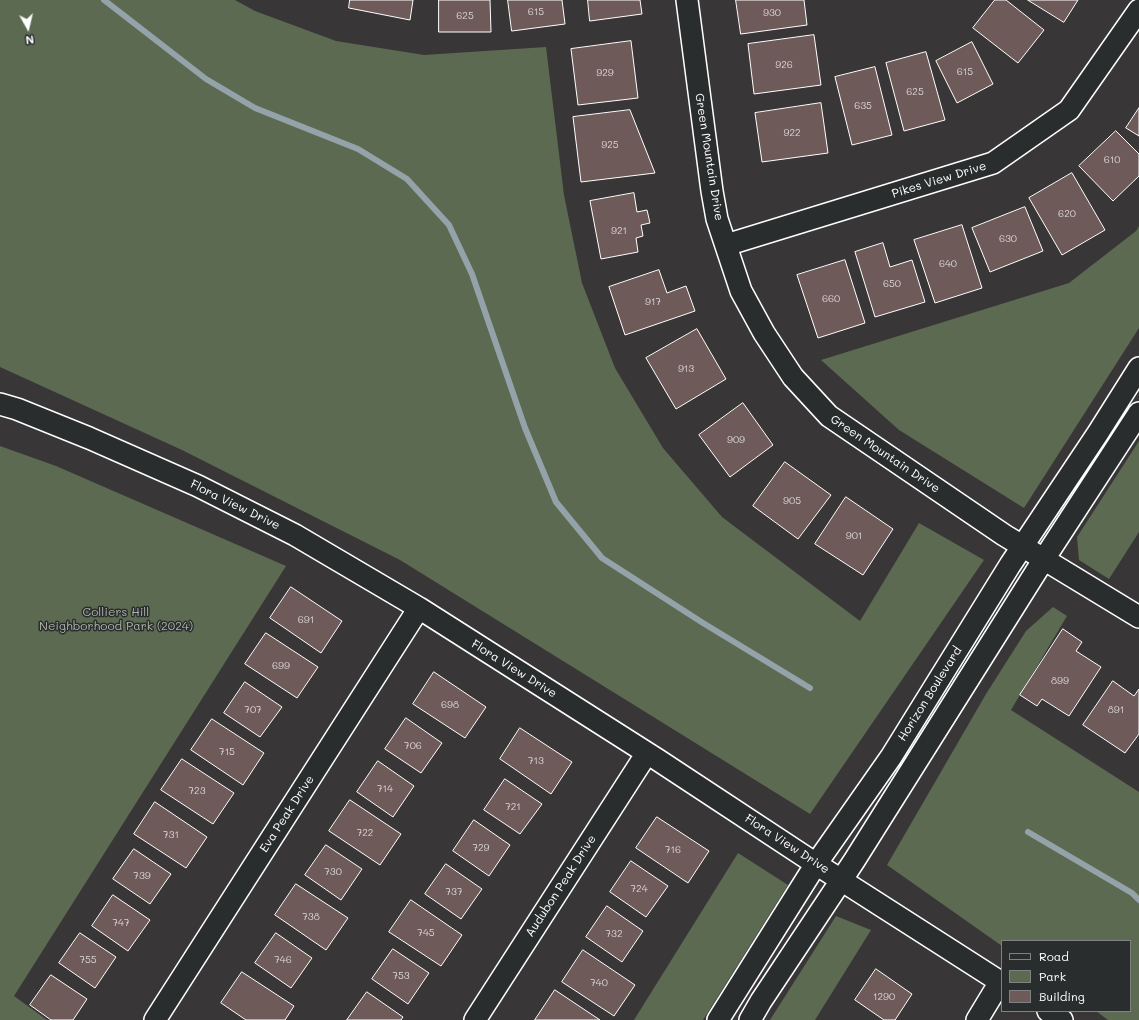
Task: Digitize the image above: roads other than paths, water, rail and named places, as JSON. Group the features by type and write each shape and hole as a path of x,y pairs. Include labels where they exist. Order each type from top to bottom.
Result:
{"street":[{"name":"Green Mountain Drive","path":"687,0 717,219 741,291 764,333 793,377 829,416 1004,535 1139,617"},
{"name":"Pikes View Drive","path":"726,245 993,163 1069,110 1139,10"},
{"name":"Horizon Boulevard","path":"718,1020 816,864 891,757 1022,546 1098,433 1139,368"},
{"name":"Flora View Drive","path":"0,404 89,438 198,486 295,535 419,608 647,753 816,864 1001,982"},
{"name":"Horizon Boulevard","path":"750,1020 761,1001 842,880 1044,559 1139,413"},
{"name":"Eva Peak Drive","path":"155,1020 419,608"},
{"name":"Audubon Peak Drive","path":"476,1020 647,753"},
{"path":"977,1020 1001,982"},
{"path":"1050,1012 1062,1020"}],"waterway":[{"path":"104,0 206,79 255,108 358,149 407,179 449,225 472,274 525,428 556,502 602,558 703,623 810,688"},
{"path":"1028,832 1132,893 1139,900"}],"park label":[{"name":"Colliers Hill Neighborhood Park (2024)","path":"116,619"}]}
